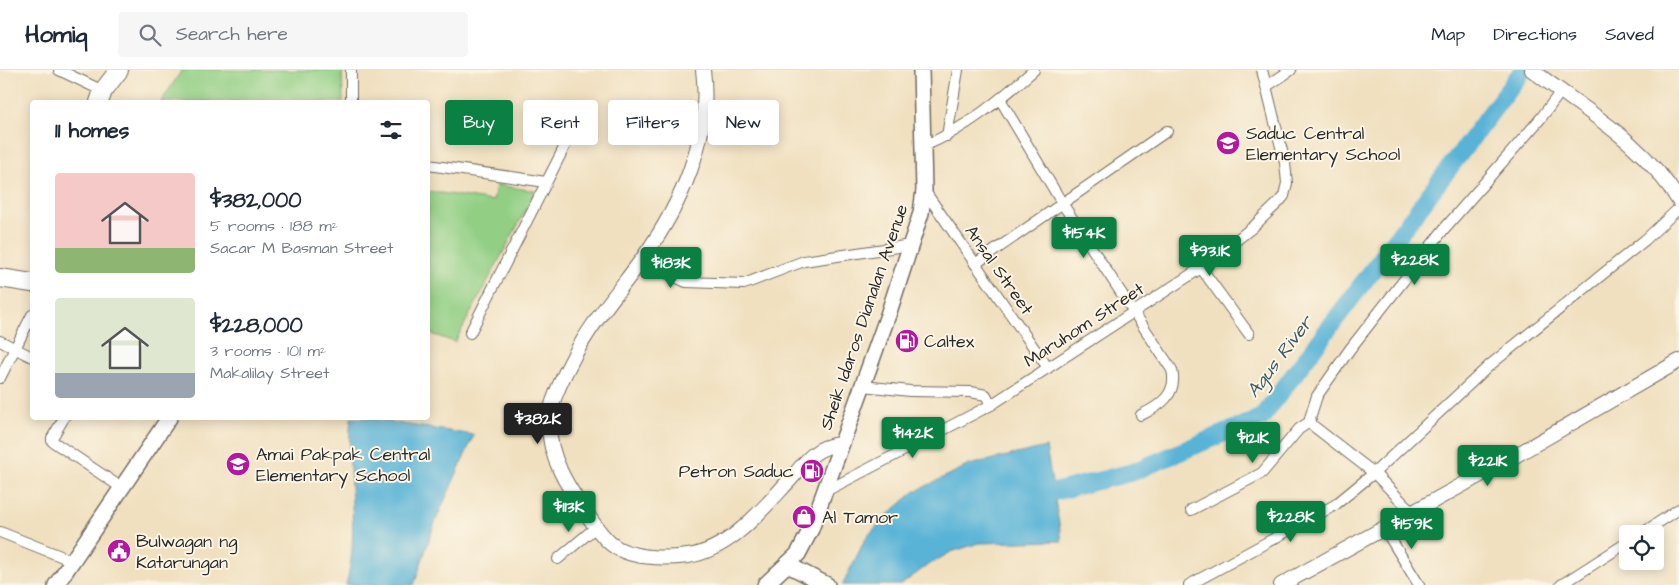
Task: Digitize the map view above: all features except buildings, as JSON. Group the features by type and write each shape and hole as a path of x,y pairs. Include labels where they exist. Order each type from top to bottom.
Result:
{"highway":[{"path":"101,97 119,70"},
{"path":"7,279 30,275"},
{"path":"7,279 30,283"}],"main road":[{"path":"703,70 706,90 699,146 676,202 644,257 579,346 566,372 550,417 551,440 557,464 577,501 610,544 642,555 674,557 704,553 730,539 817,450 840,444"},
{"name":"Sheik Idaros Dianalan Avenue","path":"765,585 788,565 805,543 863,386 921,213 924,190 924,146 921,70"},
{"path":"1532,70 1555,93 1610,125 1660,174 1679,201"},
{"path":"1281,585 1413,513 1679,362"},
{"path":"56,585 168,420"},
{"path":"788,565 827,585"}],"street":[{"path":"59,70 101,97"},
{"path":"351,70 351,100"},
{"path":"946,136 958,70"},
{"path":"924,146 946,136 1000,99 1034,70"},
{"name":"Maruhom Street","path":"824,492 991,404 1048,368 1201,268 1253,227 1278,203 1286,188 1285,163 1262,70"},
{"path":"1267,86 1291,70"},
{"path":"1191,510 1262,472 1299,429 1311,422 1317,396 1350,349 1444,230 1541,118 1555,93"},
{"path":"1000,99 1062,203 1172,370 1174,380 1168,396 1152,410 1141,415"},
{"path":"975,264 1167,131"},
{"path":"470,333 565,145"},
{"path":"430,165 546,182"},
{"name":"Ansal Street","path":"924,190 1048,368"},
{"path":"1190,585 1335,505 1374,473 1490,365 1637,246 1679,208"},
{"path":"644,257 666,273 686,282 700,284 744,284 804,262 911,245"},
{"path":"1201,268 1249,334"},
{"path":"0,378 30,319"},
{"path":"0,341 30,356"},
{"path":"863,386 910,391 972,392 986,395 991,404"},
{"path":"63,420 52,441 122,488"},
{"path":"1311,422 1312,425 1374,473 1413,513"},
{"path":"1655,525 1679,509"},
{"path":"558,558 596,527"},
{"path":"1384,528 1419,585"},
{"path":"0,532 73,561"},
{"path":"1561,585 1619,548"}],"green space":[{"path":"182,70 342,70 343,100 162,100"},
{"path":"496,185 536,191 455,342 430,334 430,191 493,201"}],"water":[{"path":"351,420 378,420 474,435 435,522 414,585 346,585 350,564 353,523"},
{"path":"1046,447 1062,541 979,543 951,552 925,567 901,585 842,585 866,538 885,517 914,492 969,465"}],"waterway":[{"name":"Agus River","path":"1030,498 1133,472 1262,417 1523,70"}],"place":[{"name":"Saduc Central Elementary School","path":"1228,143"},
{"name":"Caltex","path":"907,341"},
{"name":"Amai Pakpak Central Elementary School","path":"238,464"},
{"name":"Petron Saduc","path":"812,471"},
{"name":"Al Tamor","path":"804,517"},
{"name":"Bulwagan ng Katarungan","path":"119,551"}]}
